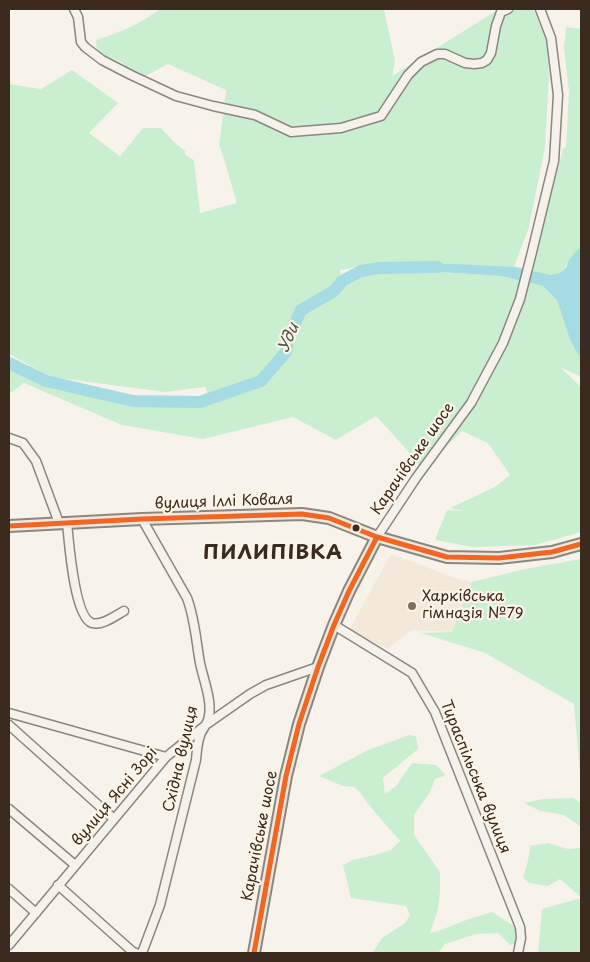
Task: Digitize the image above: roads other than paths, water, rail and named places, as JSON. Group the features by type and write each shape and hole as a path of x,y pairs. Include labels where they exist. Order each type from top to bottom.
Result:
{"main road":[{"name":"вулиця Іллі Коваля","path":"9,526 142,519 302,514 329,518 377,537 447,557 499,558 552,552 581,544"},
{"name":"Карачівське шосе","path":"254,953 286,776 299,724 334,625 377,537"}],"street":[{"path":"76,9 81,42 102,60 176,96 255,115 291,132 341,128 381,116 408,75 421,62 437,54 445,54 474,64 482,63 491,54 496,26 501,12 508,9"},
{"name":"Карачівське шосе","path":"377,537 416,478 471,403 503,342 520,299 554,161 558,95 551,38 540,9"},
{"path":"9,438 23,443 36,461 63,523 79,602 84,616 90,622 98,623 124,612"},
{"name":"Східна вулиця","path":"142,519 192,610 200,664 209,704 207,724 198,742 196,760 160,905 147,944 142,953"},
{"name":"Тираспільська вулиця","path":"334,625 412,673 435,712 520,927 521,938 518,953"},
{"name":"вулиця Ясні Зорі","path":"9,945 166,757 207,724 250,694 266,685 318,667"},
{"path":"9,713 166,757"},
{"path":"9,725 114,819"},
{"path":"9,809 75,865"},
{"path":"58,885 136,953"},
{"path":"9,889 36,913"}],"water":[{"path":"581,247 581,359 570,340 557,300 543,286 501,276 425,271 419,264 516,267 550,275 560,273 566,268 569,260"}],"waterway":[{"name":"Уди","path":"9,363 46,381 133,401 200,402 261,381 286,352 289,336 301,310 334,291 342,281 361,271 379,268 438,267"}],"place":[{"name":"Харківська гімназія №79","path":"412,606"}],"district":[{"name":"ПИЛИПІВКА","path":"273,553"}]}
